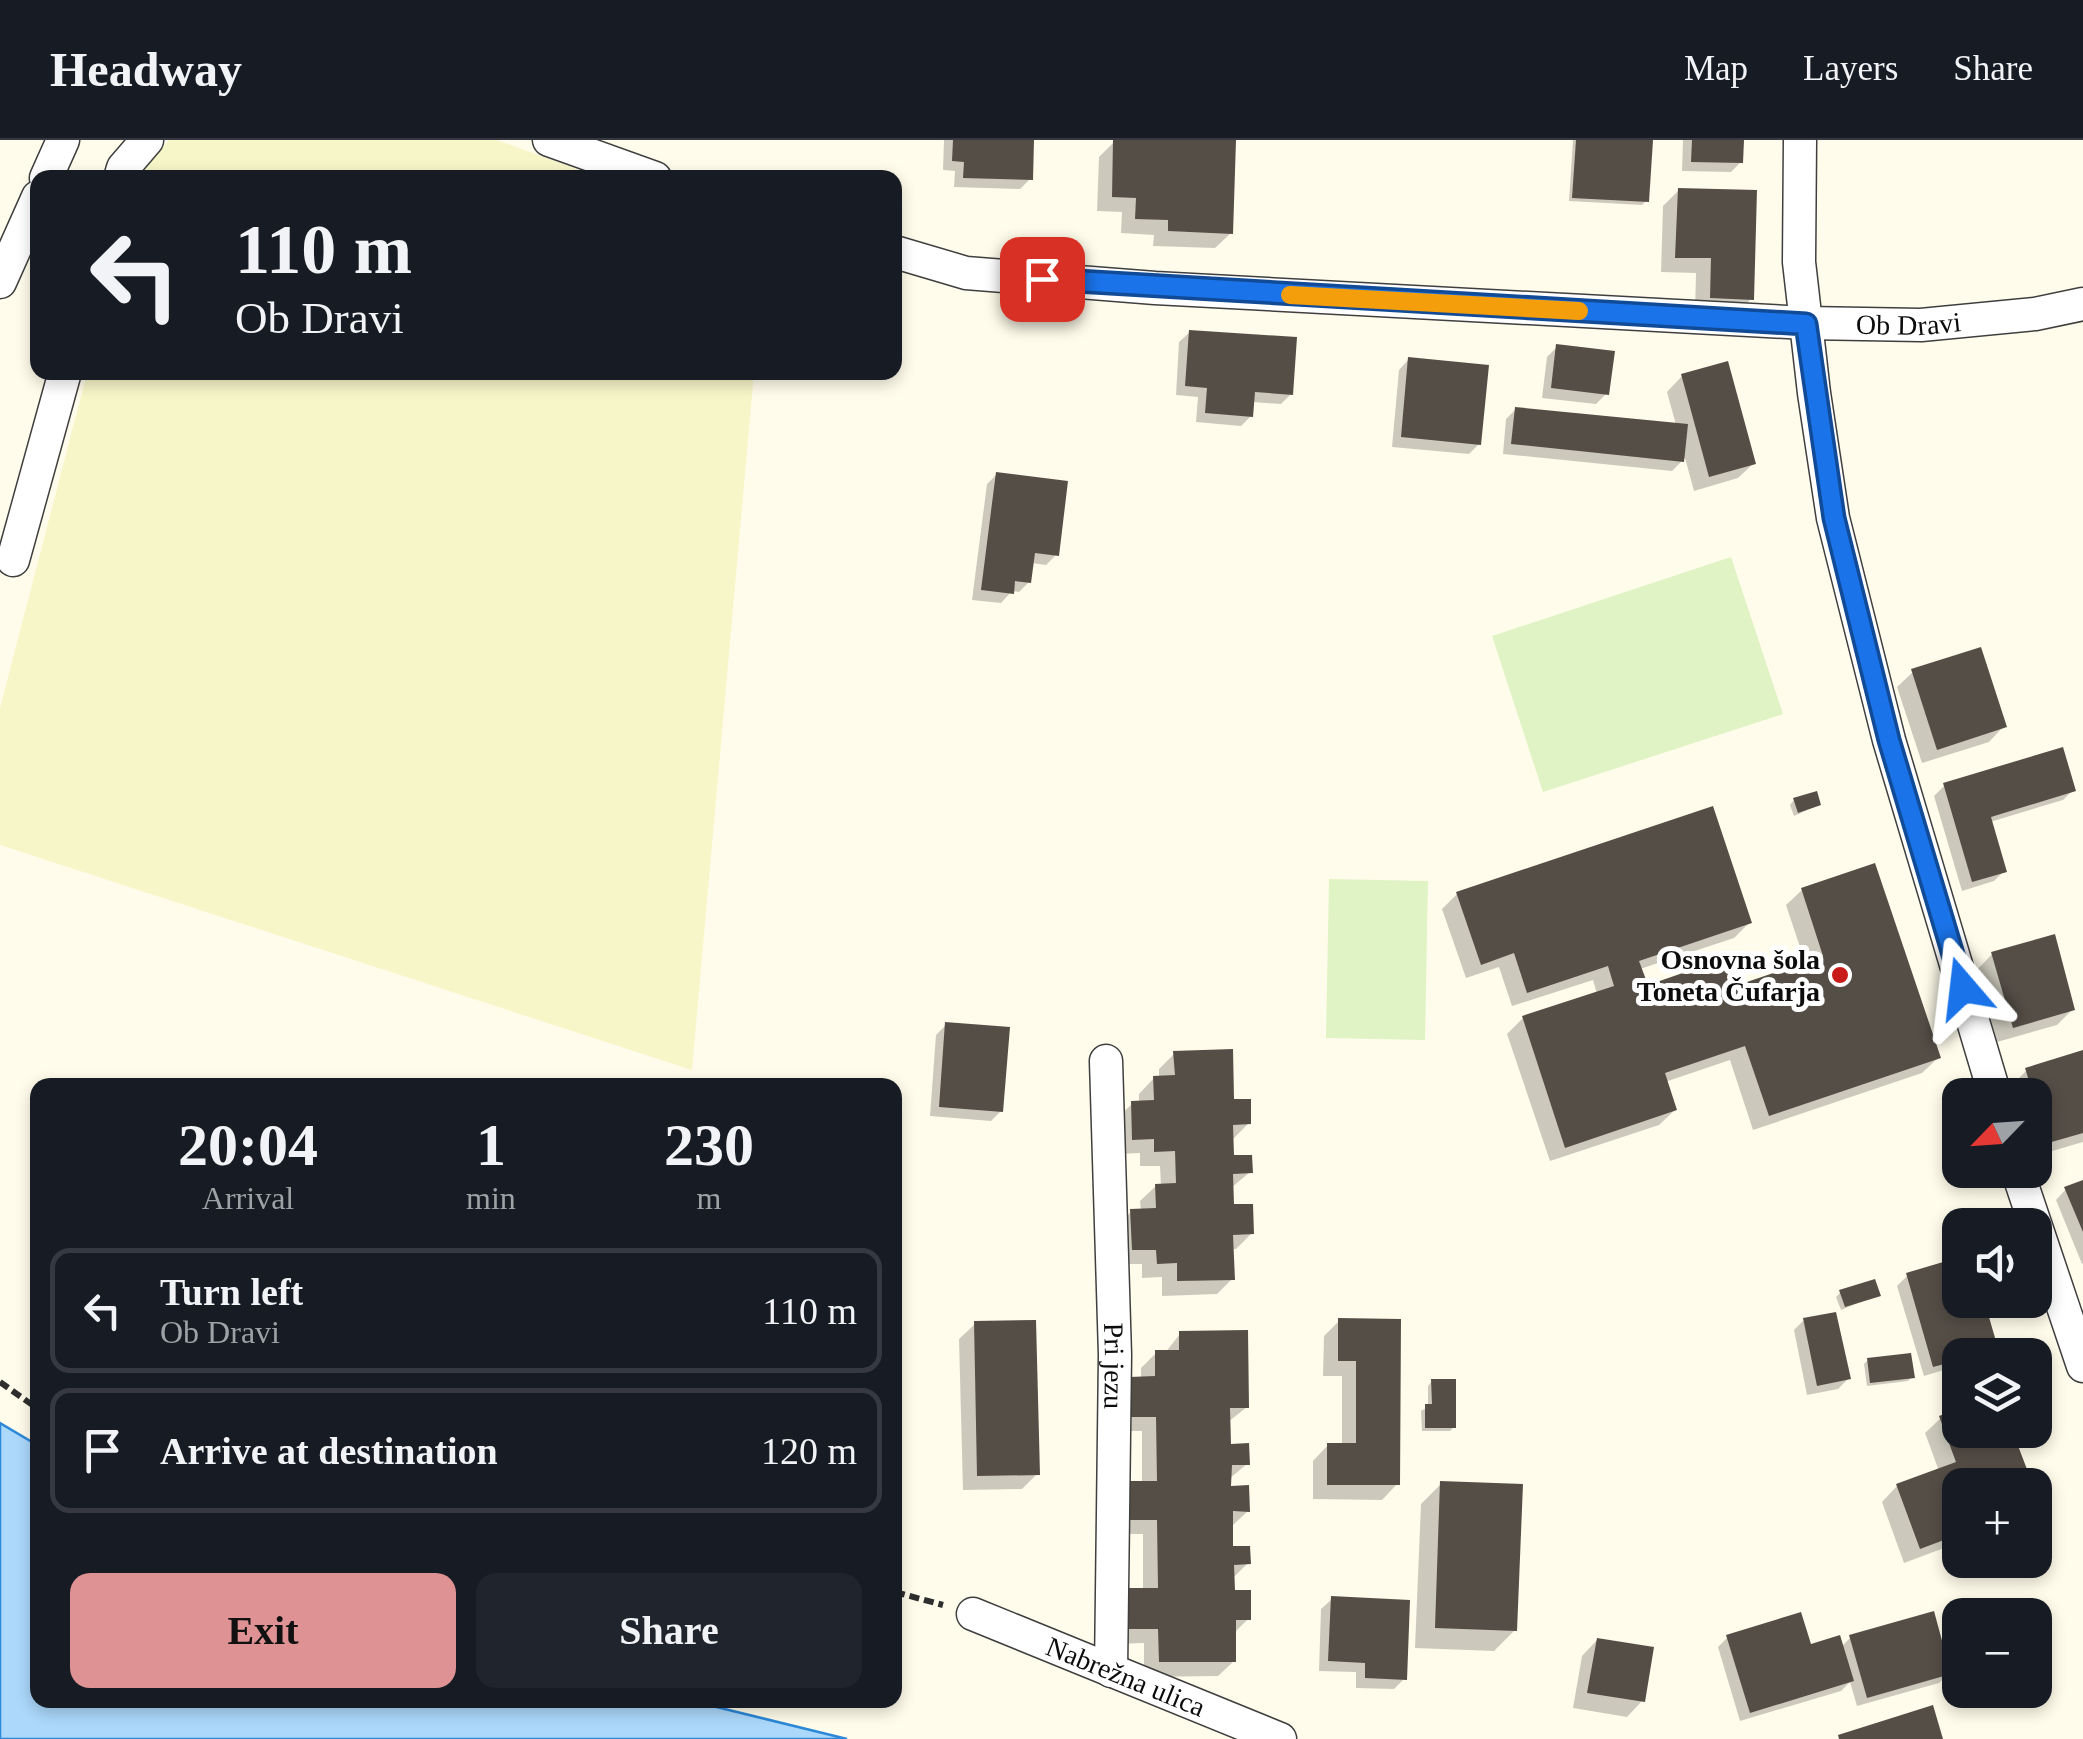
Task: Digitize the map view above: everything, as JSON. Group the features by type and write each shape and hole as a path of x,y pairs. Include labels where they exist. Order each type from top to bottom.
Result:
{"street":[{"path":"49,170 62,140"},
{"path":"122,170 147,140"},
{"path":"549,140 633,170"},
{"path":"1800,140 1799,262 1814,394 1838,537 1889,740 1989,1078"},
{"path":"0,282 30,215"},
{"name":"Ob Dravi","path":"902,254 966,274 1806,324 1921,325 2035,314 2083,304"},
{"path":"13,560 64,380"},
{"name":"Pri jezu","path":"1106,1061 1115,1354 1111,1672"},
{"path":"2023,1188 2083,1366"},
{"name":"Nabrežna ulica","path":"972,1614 1280,1739"}],"path":[{"path":"0,1382 30,1403"},
{"path":"902,1594 972,1614"}],"green space":[{"path":"169,140 497,140 579,170 144,170"},
{"path":"85,380 753,380 692,1070 0,845 0,708"},
{"path":"1731,557 1783,714 1543,792 1492,636"},
{"path":"1329,879 1428,881 1425,1040 1326,1038"}],"water":[{"path":"0,1423 30,1441 30,1708 721,1708 847,1739 0,1739"}],"building":[{"path":"953,140 1034,140 1033,180 963,178 964,162 952,161"},
{"path":"1113,140 1236,140 1233,234 1168,231 1168,220 1135,219 1136,198 1112,197"},
{"path":"1576,140 1653,140 1649,202 1572,198"},
{"path":"1692,140 1744,140 1743,163 1691,162"},
{"path":"1678,188 1757,190 1754,300 1710,298 1711,258 1675,258"},
{"path":"1189,330 1297,337 1293,395 1255,392 1253,417 1205,413 1207,388 1185,386"},
{"path":"1556,344 1615,351 1609,395 1551,388"},
{"path":"1408,357 1489,365 1481,445 1401,437"},
{"path":"1728,361 1756,464 1709,477 1681,374"},
{"path":"1515,407 1688,424 1684,462 1511,444"},
{"path":"996,472 1068,481 1059,556 1035,553 1031,583 1015,581 1014,594 981,590"},
{"path":"1981,647 2007,727 1937,750 1911,669"},
{"path":"2063,747 2076,791 1991,817 2007,872 1972,882 1943,783"},
{"path":"1817,791 1821,805 1798,813 1793,798"},
{"name":"Osnovna šola Toneta Čufarja","path":"1713,806 1752,923 1639,961 1648,985 1729,957 1738,985 1823,956 1801,888 1875,863 1941,1058 1769,1116 1745,1046 1665,1073 1677,1110 1565,1148 1522,1016 1614,986 1608,966 1527,993 1514,953 1481,965 1456,892"},
{"path":"2055,934 2075,1010 2013,1028 1991,952"},
{"path":"945,1022 1010,1027 1003,1112 939,1107"},
{"path":"1233,1049 1234,1099 1251,1099 1251,1124 1233,1125 1234,1155 1252,1155 1253,1173 1233,1174 1234,1204 1253,1204 1254,1234 1233,1235 1235,1280 1177,1281 1177,1263 1157,1264 1156,1250 1132,1250 1130,1209 1156,1208 1155,1184 1176,1183 1175,1151 1154,1152 1154,1139 1132,1140 1131,1101 1154,1100 1153,1076 1175,1075 1173,1051"},
{"path":"2083,1050 2083,1133 2052,1142 2052,1078 2028,1078 2025,1068"},
{"path":"2083,1180 2083,1232 2064,1187"},
{"path":"1942,1262 1942,1318 1989,1318 1995,1338 1942,1338 1942,1365 1933,1367 1906,1273"},
{"path":"1875,1279 1881,1296 1845,1307 1839,1290"},
{"path":"1836,1312 1851,1379 1817,1386 1803,1318"},
{"path":"1338,1318 1401,1319 1400,1485 1327,1485 1327,1443 1356,1443 1356,1361 1338,1361"},
{"path":"1036,1320 1040,1475 977,1476 974,1321"},
{"path":"1248,1330 1249,1408 1230,1408 1231,1444 1249,1443 1250,1465 1232,1465 1231,1486 1249,1485 1250,1512 1233,1511 1233,1546 1250,1546 1251,1564 1234,1565 1235,1590 1251,1590 1251,1620 1236,1620 1236,1662 1159,1662 1158,1629 1127,1629 1127,1588 1158,1588 1157,1520 1129,1520 1128,1481 1157,1481 1156,1417 1131,1417 1130,1377 1155,1376 1155,1350 1179,1350 1179,1331"},
{"path":"1911,1353 1915,1378 1870,1383 1867,1358"},
{"path":"1431,1379 1456,1379 1456,1428 1425,1428 1425,1404 1432,1404"},
{"path":"1951,1448 2019,1448 2027,1468 1942,1468 1942,1541 1920,1549 1896,1484 1956,1462"},
{"path":"1440,1481 1523,1484 1517,1631 1435,1628"},
{"path":"1331,1596 1410,1600 1407,1680 1365,1678 1365,1663 1328,1661"},
{"path":"1934,1611 1942,1641 1942,1677 1867,1698 1849,1635"},
{"path":"1801,1612 1811,1644 1840,1635 1854,1681 1750,1713 1726,1635"},
{"path":"1597,1638 1654,1647 1645,1702 1587,1693"},
{"path":"1933,1705 1943,1739 1839,1739 1838,1735"}],"slow traffic":[{"path":"1290,295 1579,311"}],"place":[{"name":"Osnovna šola Toneta Čufarja","path":"1840,975"}],"route":[{"path":"1042,279 1806,324 1834,518 1889,740 1963,988"}]}
